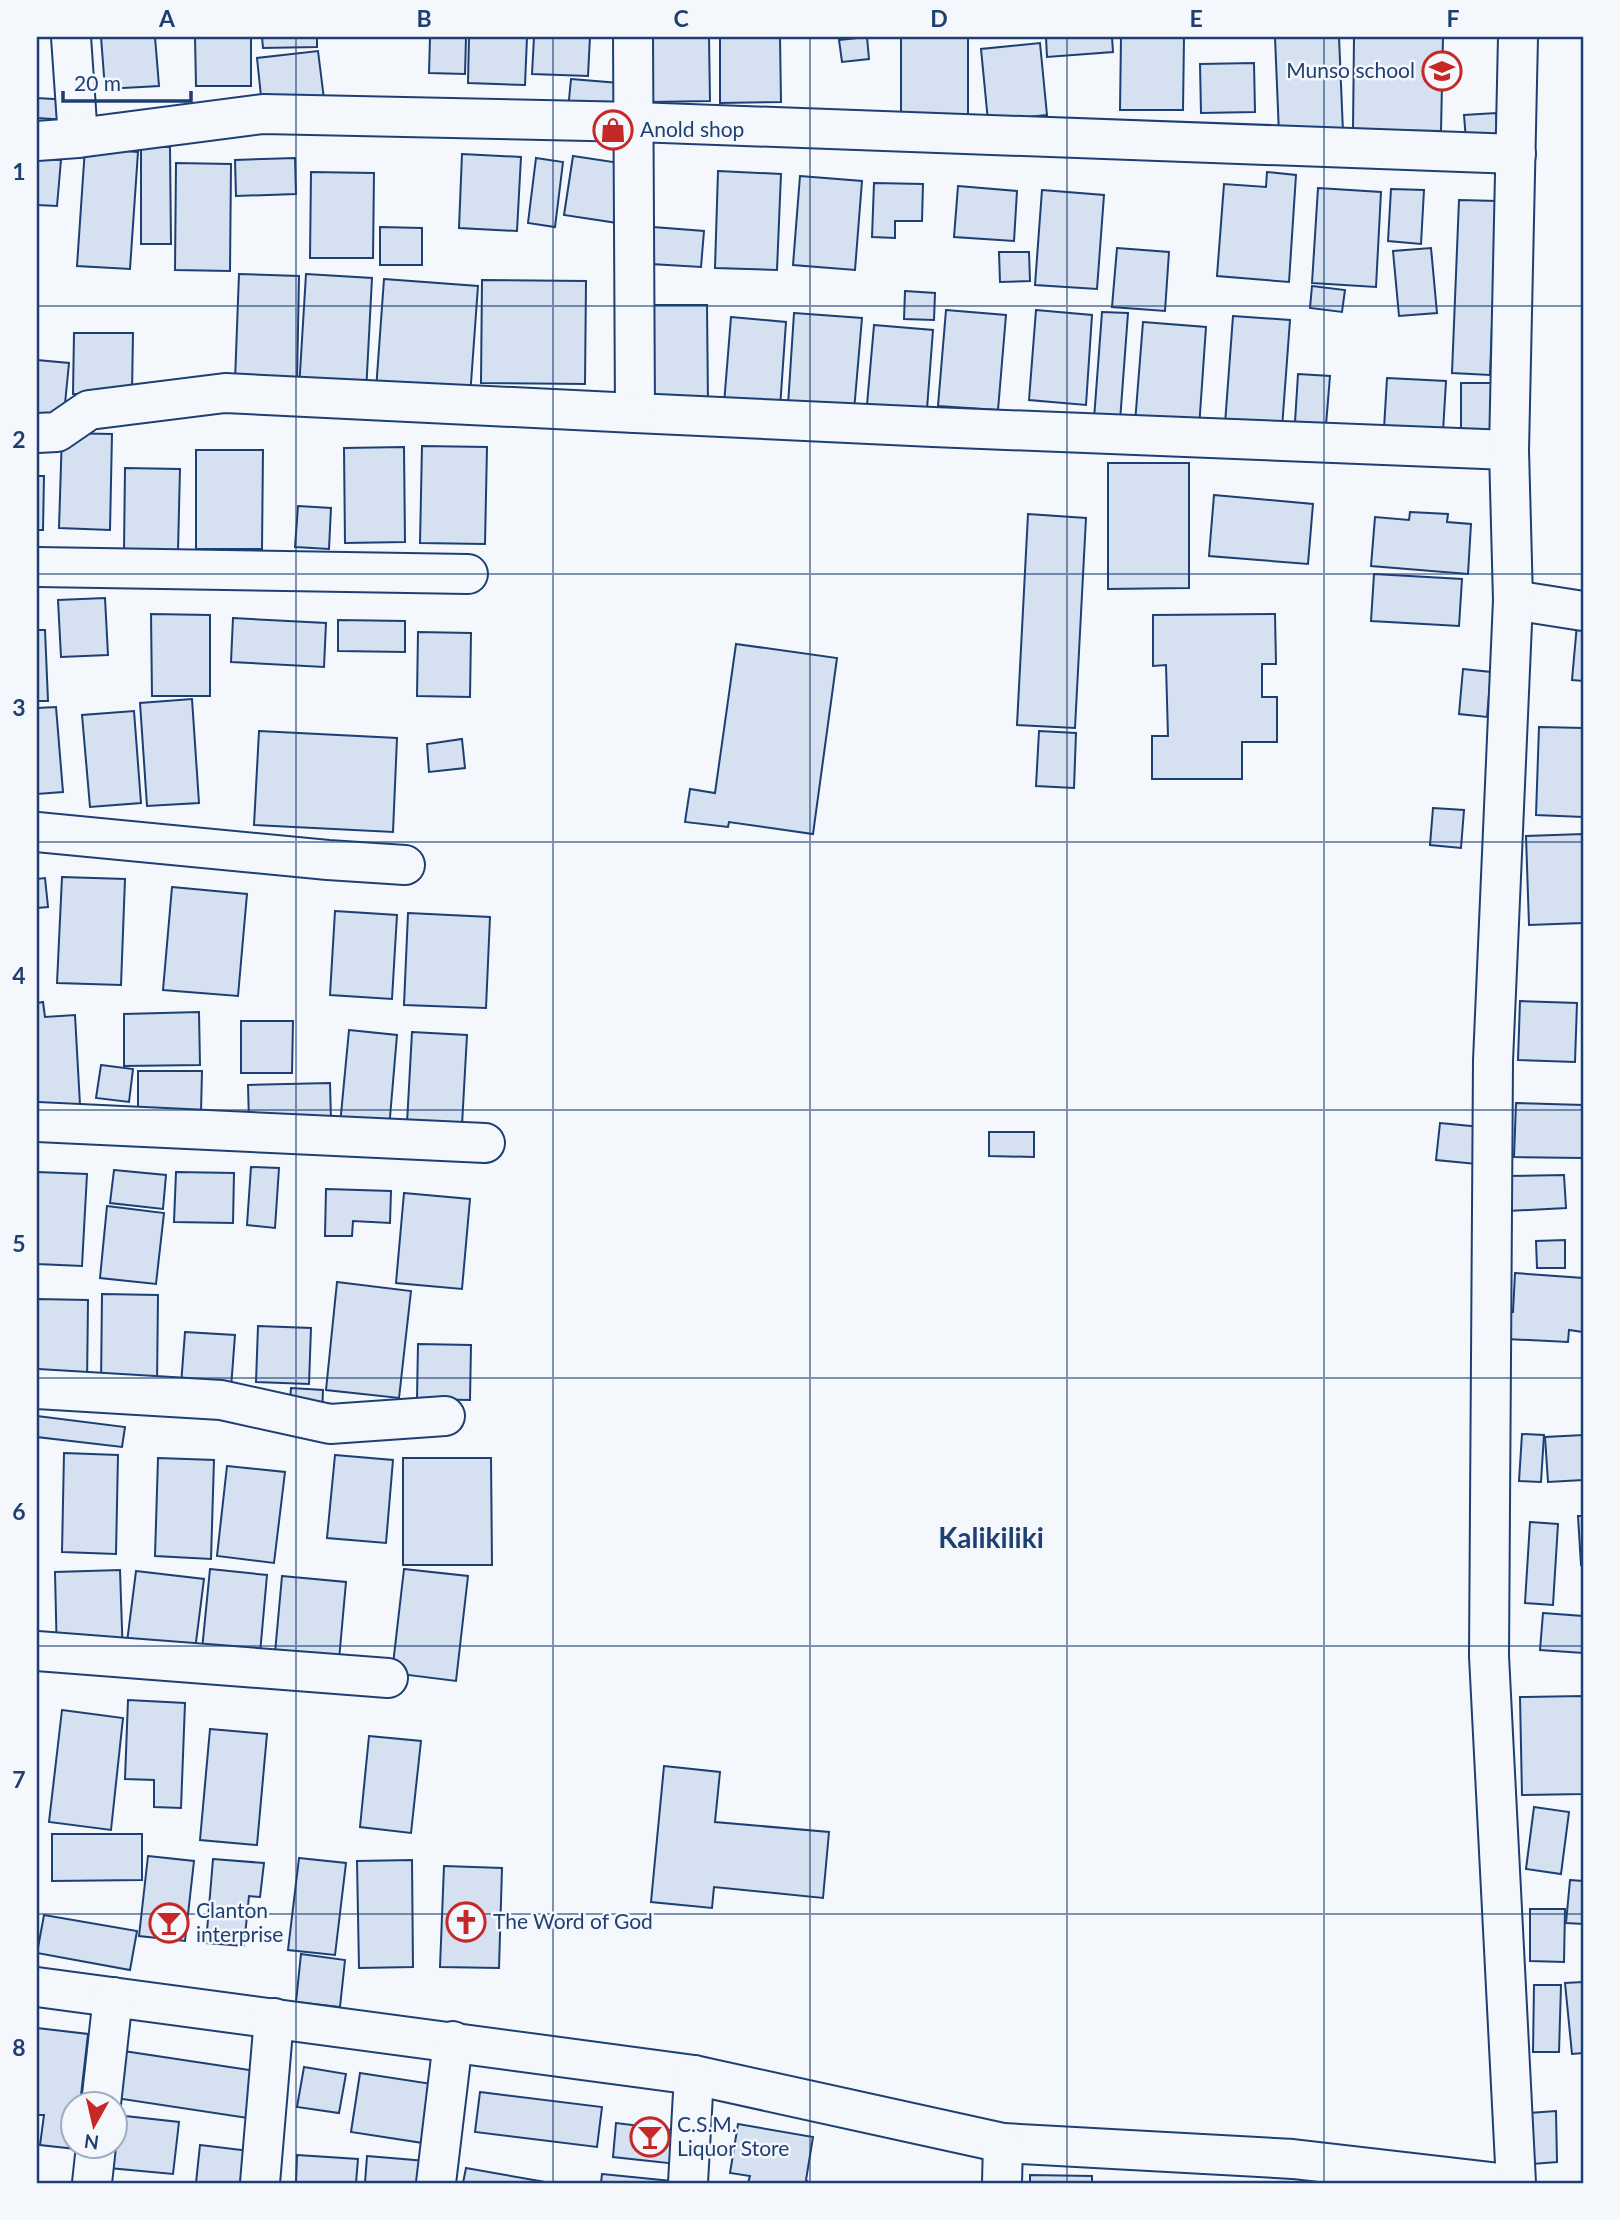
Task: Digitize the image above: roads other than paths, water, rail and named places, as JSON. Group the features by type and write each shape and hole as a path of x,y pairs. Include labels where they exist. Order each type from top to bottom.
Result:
{"street":[{"path":"71,37 78,138"},
{"path":"633,37 635,413"},
{"path":"1516,2183 1489,1656 1493,1061 1513,600 1510,450 1518,37"},
{"path":"37,141 263,114 635,122 1516,154"},
{"path":"37,433 57,432 89,410 225,393 933,427 1510,450"},
{"path":"37,567 468,574"},
{"path":"1513,600 1583,611"},
{"path":"37,832 405,865"},
{"path":"37,1122 485,1143"},
{"path":"37,1389 221,1400 330,1424 445,1416"},
{"path":"37,1651 388,1678"},
{"path":"37,1987 694,2075 1003,2143 1293,2171 1500,2183"},
{"path":"103,2090 113,1997"},
{"path":"260,2183 274,2018"},
{"path":"436,2183 453,2041"},
{"path":"688,2183 694,2075"},
{"path":"1003,2143 1003,2183"},
{"path":"92,2183 95,2160"}],"place":[{"name":"Munso school","path":"1442,71"},
{"name":"Anold shop","path":"613,130"},
{"name":"The Word of God","path":"466,1922"},
{"name":"Clanton interprise","path":"169,1923"},
{"name":"C.S.M. Liquor Store","path":"650,2137"}],"district":[{"name":"Kalikiliki","path":"991,1538"}]}
